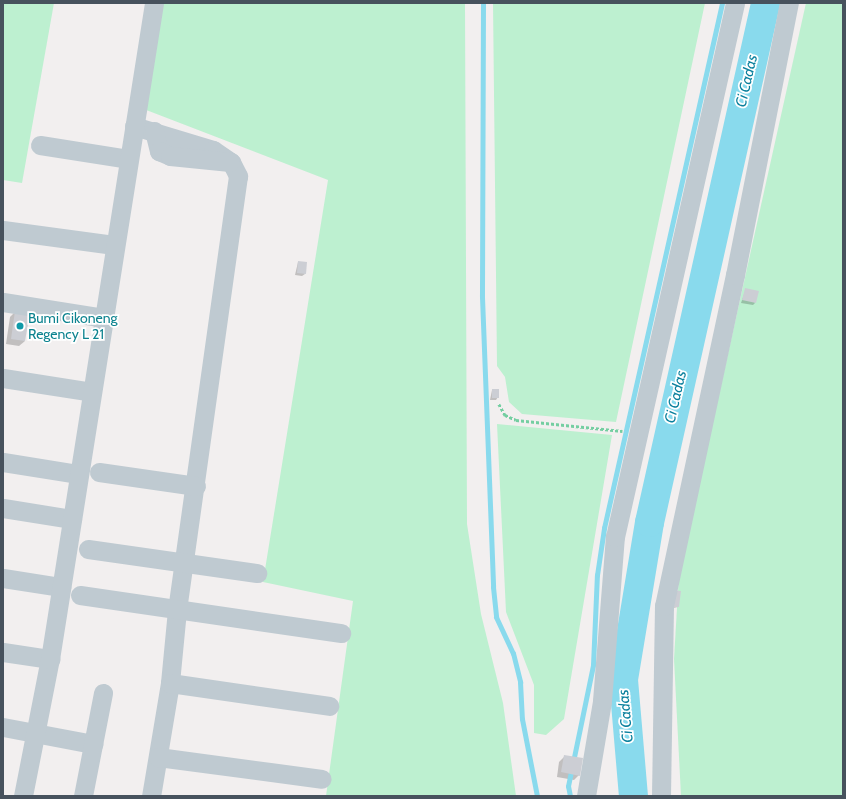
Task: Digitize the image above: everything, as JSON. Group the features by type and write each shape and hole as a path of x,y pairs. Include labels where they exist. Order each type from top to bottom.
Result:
{"street":[{"path":"23,796 37,734 50,659 78,474 104,318 114,245 154,3"},
{"path":"586,796 602,702 615,537 735,3"},
{"path":"661,796 664,606 735,275 789,3"},
{"path":"134,126 154,132 159,151 170,156 231,162 238,176 235,217 177,610 170,683 151,796"},
{"path":"40,145 128,159"},
{"path":"3,230 114,245"},
{"path":"3,302 104,318"},
{"path":"3,378 92,392"},
{"path":"3,462 78,474"},
{"path":"99,472 196,486"},
{"path":"3,508 72,519"},
{"path":"88,549 257,573"},
{"path":"3,578 61,587"},
{"path":"80,595 340,633"},
{"path":"3,652 50,659"},
{"path":"170,683 329,706"},
{"path":"83,796 103,693"},
{"path":"3,727 93,744"},
{"path":"158,757 322,779"}],"path":[{"path":"499,404 505,415 516,420 622,431"}],"green space":[{"path":"3,3 54,3 22,183 3,180"},
{"path":"158,3 465,3 467,524 481,614 503,703 516,796 326,796 353,601 263,582 328,180 141,108"},
{"path":"493,3 705,3 616,422 522,414 509,402 505,377 497,366"},
{"path":"806,3 843,3 843,796 681,796 674,659 679,574"},
{"path":"497,424 612,435 564,719 546,735 534,733 534,685 506,612"}],"building":[{"path":"298,261 307,262 306,274 297,273"},
{"path":"745,288 759,291 756,303 742,300"},
{"name":"Bumi Cikoneng Regency L 21","path":"15,311 30,313 25,341 11,339"},
{"path":"492,389 499,389 499,398 492,398"},
{"path":"671,590 681,591 679,607 670,607"},
{"path":"564,755 583,758 580,776 561,772"}],"waterway":[{"path":"483,3 482,297 493,587 496,617 513,653 520,682 522,719 537,796"},
{"path":"570,796 568,786 593,665 597,575 604,528 722,3"},
{"name":"Ci Cadas","path":"633,796 623,679 649,522 765,3"}],"place":[{"name":"Bumi Cikoneng Regency L 21","path":"20,326"}]}
